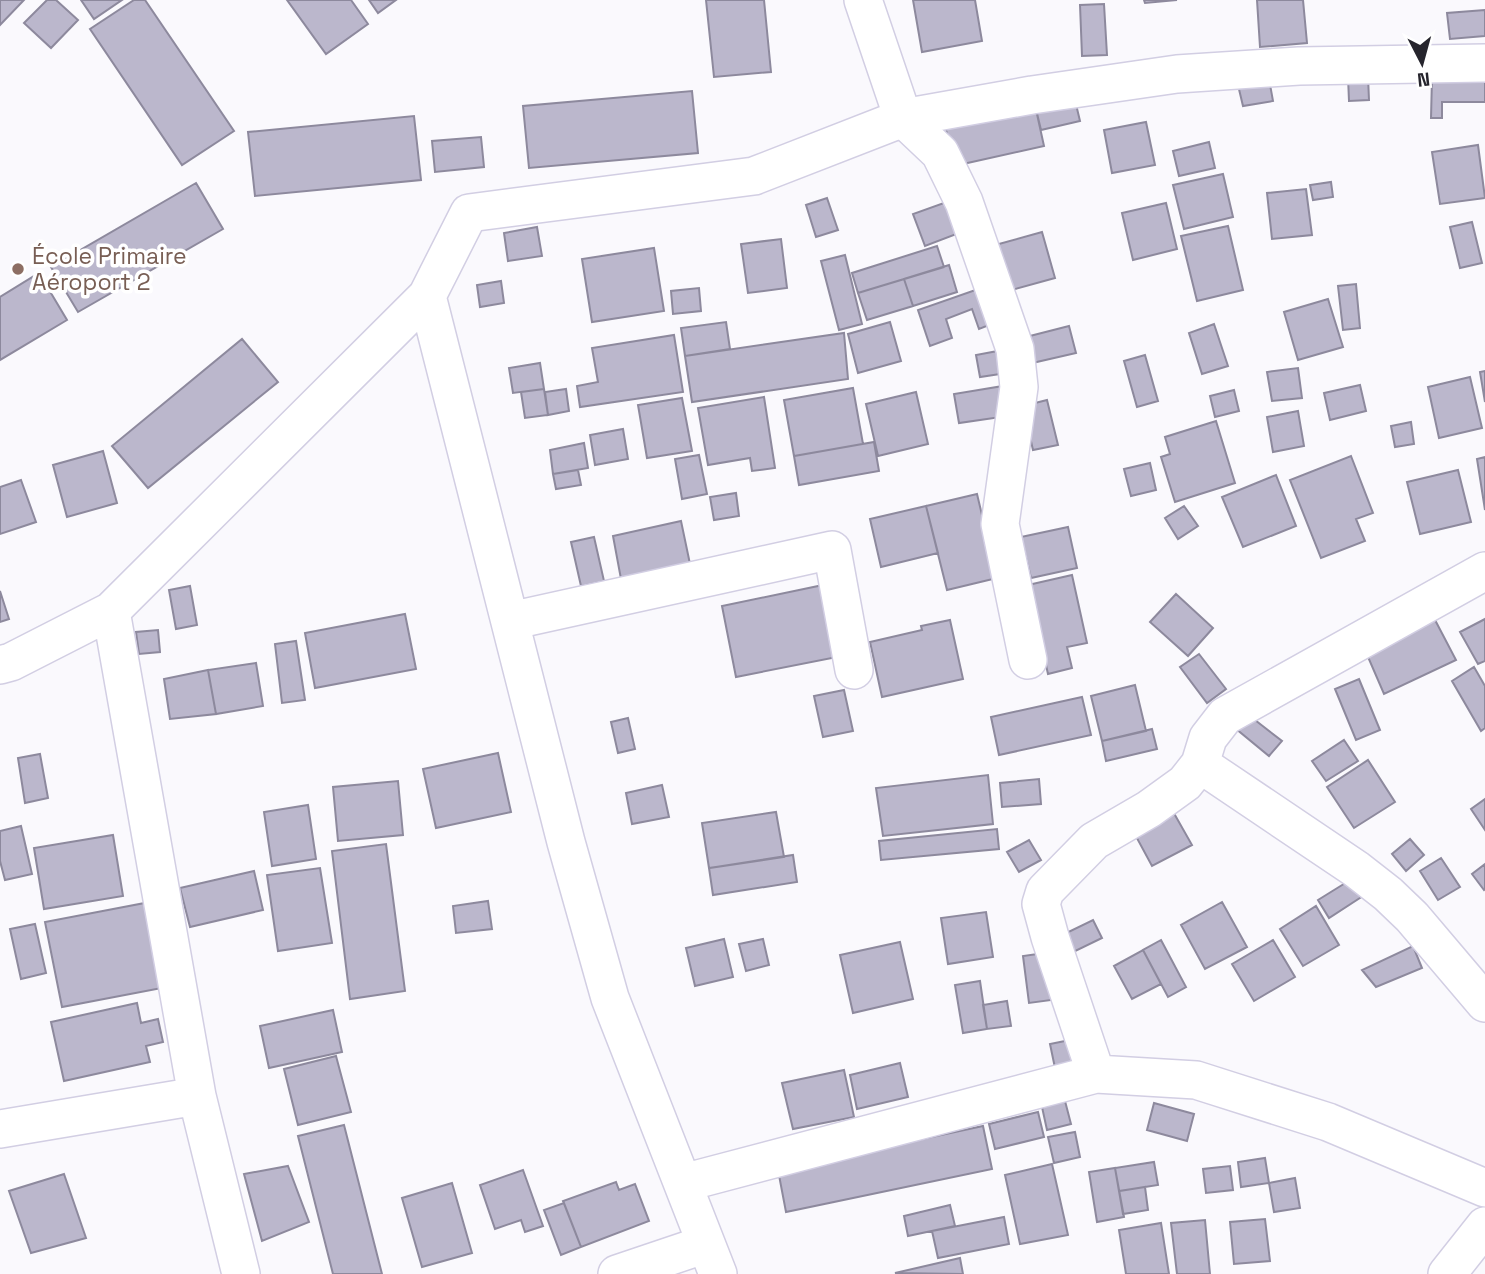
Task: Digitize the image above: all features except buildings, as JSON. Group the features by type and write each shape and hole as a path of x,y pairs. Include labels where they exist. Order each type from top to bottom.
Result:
{"street":[{"path":"863,0 904,118 940,153 964,202 1015,349 1019,387 1000,524 1028,660"},
{"path":"0,665 11,662 111,611 427,296 469,213 754,176 904,118 1177,74 1299,66 1485,63"},
{"path":"427,296 566,842 610,998 712,1259 617,1274"},
{"path":"510,621 832,550 855,670"},
{"path":"1096,1074 1049,937 1041,904 1045,891 1094,841 1149,809 1185,783 1200,764 1208,738 1225,716 1485,571"},
{"path":"111,611 197,1096 241,1274"},
{"path":"1200,764 1356,869 1388,894 1412,917 1485,1003"},
{"path":"683,1183 1096,1074 1196,1080 1328,1122 1485,1188"},
{"path":"0,1129 197,1096"},
{"path":"1447,1274 1485,1226"}],"place":[{"name":"École Primaire Aéroport 2","path":"18,269"}]}
